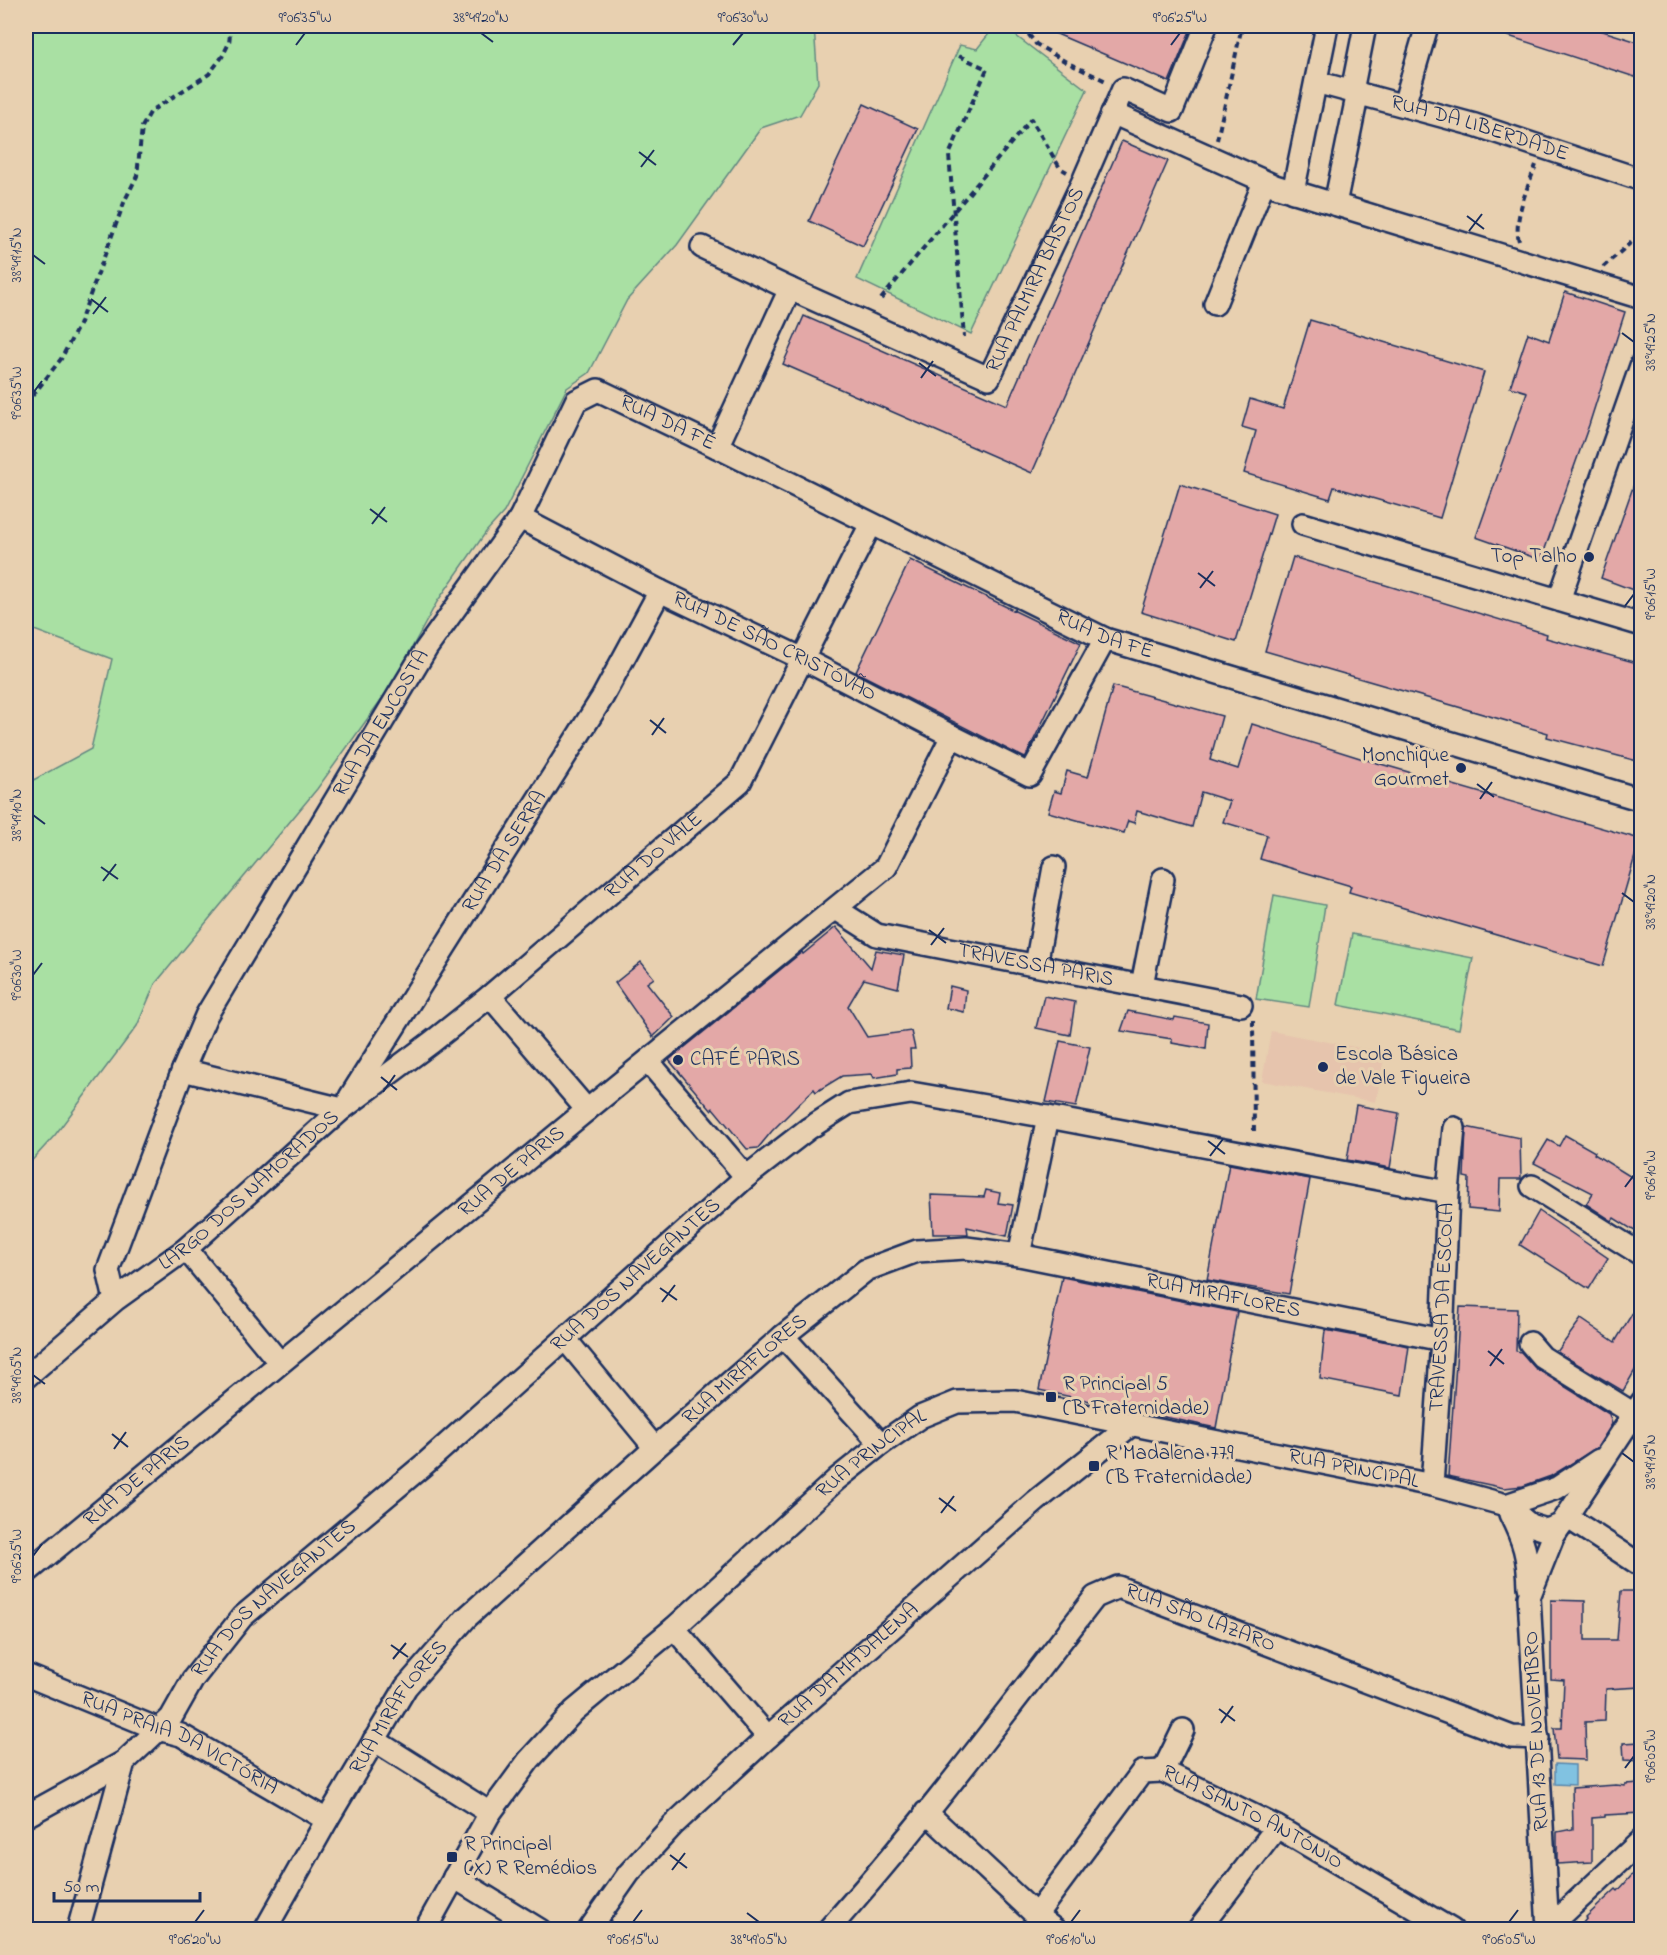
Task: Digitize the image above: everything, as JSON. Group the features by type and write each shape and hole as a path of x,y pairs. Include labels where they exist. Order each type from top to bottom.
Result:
{"street":[{"path":"1123,89 1172,111 1206,26"},
{"path":"1293,192 1327,26"},
{"path":"1335,204 1365,26"},
{"path":"1404,105 1427,26"},
{"name":"RUA DA LIBERDADE","path":"1316,82 1475,125 1641,180"},
{"name":"RUA PALMIRA BASTOS","path":"702,247 989,378 1084,179 1123,89"},
{"path":"1110,118 1193,149 1264,182 1293,192 1641,298"},
{"path":"1215,304 1264,182"},
{"path":"717,447 790,289"},
{"path":"1559,600 1641,363"},
{"name":"RUA DA FÉ","path":"598,390 1105,639 1641,800"},
{"name":"RUA DA ENCOSTA","path":"183,1070 206,1016 426,649 520,518 576,401 598,390"},
{"name":"RUA DE SÃO CRISTÓVÃO","path":"520,518 660,591 803,659 1030,775 1105,639"},
{"name":"RUA DO VALE","path":"342,1109 490,996 740,782 871,524"},
{"path":"1303,524 1641,625"},
{"name":"RUA DA SERRA","path":"342,1109 602,698 660,591"},
{"name":"RUA DE PARIS","path":"26,1573 587,1110 886,867 952,736"},
{"path":"1036,965 1054,867"},
{"path":"1142,986 1163,879"},
{"name":"TRAVESSA PARIS","path":"836,909 878,934 1241,1005"},
{"path":"490,996 587,1110"},
{"path":"648,1061 746,1177"},
{"path":"115,1300 108,1270 183,1070"},
{"name":"LARGO DOS NAMORADOS","path":"183,1070 342,1109"},
{"name":"RUA DOS NAVEGANTES","path":"26,1816 124,1762 171,1718 193,1679 242,1617 427,1462 746,1177 808,1129 849,1103 911,1093 1448,1192"},
{"name":"LARGO DOS NAMORADOS","path":"26,1377 115,1300 186,1249 342,1109"},
{"path":"1019,1255 1048,1117"},
{"name":"TRAVESSA DA ESCOLA","path":"1432,1485 1442,1340 1448,1192 1454,1128"},
{"path":"1532,1186 1641,1255"},
{"name":"RUA MIRAFLORES","path":"265,1929 406,1687 466,1618 783,1336 866,1270 917,1251 966,1248 1019,1255 1442,1340"},
{"path":"186,1249 280,1363"},
{"path":"783,1336 881,1444"},
{"path":"566,1340 655,1448"},
{"path":"1530,1343 1542,1357 1638,1408"},
{"name":"RUA PRINCIPAL","path":"425,1929 490,1813 529,1761 574,1711 674,1628 837,1479 920,1417 957,1402 1015,1401 1432,1485 1506,1505"},
{"name":"RUA 13 DE NOVEMBRO","path":"1548,1929 1529,1597 1561,1526 1638,1408"},
{"name":"RUA DA MADALENA","path":"589,1929 629,1873 673,1825 768,1737 1036,1501 1131,1425"},
{"path":"1506,1505 1557,1488 1609,1452"},
{"path":"1531,1498 1548,1509 1561,1526 1641,1566"},
{"path":"1506,1505 1530,1525 1545,1530 1561,1526"},
{"path":"1506,1505 1522,1537 1529,1559 1529,1597"},
{"name":"RUA SÃO LÁZARO","path":"828,1929 926,1812 1095,1597 1118,1587 1512,1737 1538,1738"},
{"path":"674,1628 768,1737"},
{"name":"RUA PRAIA DA VICTÓRIA","path":"26,1675 158,1729 181,1735 327,1821"},
{"path":"1163,1771 1183,1730"},
{"path":"374,1740 490,1813"},
{"path":"78,1929 124,1762"},
{"name":"RUA SANTO ANTÓNIO","path":"1036,1915 1142,1772 1163,1771 1277,1827 1452,1929"},
{"path":"926,1812 1036,1915 1055,1929"},
{"path":"1198,1929 1277,1827"},
{"path":"1548,1929 1641,1840"},
{"path":"454,1877 540,1929"}],"path":[{"path":"26,404 61,359 79,325 125,200 137,176 142,127 151,111 209,74 230,43 231,26"},
{"path":"1022,26 1036,44 1068,63 1123,89"},
{"path":"1213,158 1242,26"},
{"path":"959,56 987,69 949,155 964,337"},
{"path":"882,299 1031,119 1060,168 1084,179"},
{"path":"1524,262 1516,230 1527,189 1543,147"},
{"path":"1587,281 1641,234"},
{"path":"1241,1005 1249,1007 1253,1015 1254,1137"}],"shaded area":[{"name":"Escola Básica de Vale Figueira","path":"1271,1031 1385,1053 1376,1102 1262,1081"}],"green space":[{"path":"26,26 814,26 818,83 800,115 761,128 677,245 627,300 589,373 567,388 504,512 486,532 437,602 391,686 317,789 155,984 137,1026 55,1135 26,1167 26,784 91,749 112,659 26,627"},
{"path":"995,26 1003,26 1087,90 971,334 857,279 960,45 977,49"},
{"path":"1274,895 1325,905 1309,1007 1256,999"},
{"path":"1352,934 1473,958 1459,1029 1338,1005"}],"water":[{"path":"1555,1764 1575,1765 1575,1785 1555,1784"}],"building":[{"path":"1038,26 1192,26 1169,82"},
{"path":"1488,26 1587,26 1641,43 1641,79 1487,29"},
{"path":"864,104 918,129 863,246 809,221"},
{"path":"1122,141 1168,161 1032,473 783,364 804,316 1007,405"},
{"path":"1565,292 1625,312 1589,425 1541,560 1476,537 1527,392 1510,387 1528,333 1549,341"},
{"path":"1310,320 1484,372 1440,518 1334,487 1330,499 1244,473 1256,431 1242,427 1250,399 1283,409"},
{"path":"1639,470 1641,470 1641,593 1601,578"},
{"path":"1180,484 1275,514 1236,642 1141,612"},
{"path":"1293,557 1547,634 1546,638 1641,664 1641,762 1547,737 1548,733 1265,651"},
{"path":"910,560 1081,643 1025,758 856,672"},
{"path":"1113,686 1222,716 1210,760 1238,769 1252,724 1360,758 1640,839 1603,966 1349,892 1351,886 1260,859 1267,835 1223,822 1230,801 1201,792 1192,827 1137,811 1134,823 1128,821 1124,833 1048,812 1054,791 1061,793 1067,771 1088,777"},
{"path":"836,927 871,968 876,950 904,955 898,988 864,979 848,1006 867,1037 911,1031 915,1049 910,1049 911,1068 897,1069 897,1074 874,1078 872,1074 842,1076 816,1092 814,1089 758,1148 747,1149 669,1060"},
{"path":"641,962 654,978 647,983 674,1017 653,1037 615,983"},
{"path":"950,986 966,990 964,1012 946,1008"},
{"path":"1044,996 1075,1002 1070,1035 1036,1028"},
{"path":"1128,1011 1174,1020 1175,1017 1208,1023 1206,1049 1172,1043 1172,1039 1121,1031"},
{"path":"1060,1041 1090,1047 1076,1107 1046,1102"},
{"path":"1356,1105 1399,1113 1390,1168 1347,1160"},
{"path":"1466,1127 1520,1138 1521,1179 1500,1179 1499,1212 1468,1209 1469,1178 1464,1177"},
{"path":"1565,1135 1641,1183 1641,1235 1614,1218 1612,1221 1586,1204 1593,1193 1534,1163 1548,1140 1559,1146"},
{"path":"1229,1164 1310,1179 1289,1294 1207,1280"},
{"path":"986,1190 1000,1193 998,1203 1013,1205 1007,1236 967,1227 968,1234 933,1234 931,1195 984,1197"},
{"path":"1539,1211 1608,1258 1589,1289 1520,1245"},
{"path":"1062,1277 1237,1312 1216,1428 1039,1390"},
{"path":"1641,1299 1641,1360 1623,1391 1557,1352 1581,1319 1615,1342"},
{"path":"1460,1307 1517,1309 1516,1351 1521,1352 1535,1368 1609,1414 1612,1424 1597,1448 1551,1476 1523,1486 1504,1488 1448,1476"},
{"path":"1325,1330 1409,1346 1402,1395 1320,1379"},
{"path":"1621,1591 1641,1591 1641,1687 1606,1689 1605,1721 1585,1722 1586,1760 1557,1759 1554,1728 1562,1728 1564,1680 1551,1679 1551,1600 1585,1601 1585,1640 1617,1640"},
{"path":"1641,1742 1641,1761 1624,1760 1623,1743"},
{"path":"1641,1783 1641,1813 1592,1818 1592,1862 1557,1864 1557,1832 1573,1829 1572,1788 1625,1786 1625,1784"},
{"path":"1641,1865 1641,1913 1626,1929 1578,1929 1586,1917 1616,1889 1618,1891"}],"place":[{"name":"Top Talho","path":"1589,557"},
{"name":"Monchique Gourmet","path":"1461,768"},
{"name":"CAFÉ PARIS","path":"678,1060"},
{"name":"Escola Básica de Vale Figueira","path":"1323,1067"},
{"name":"R Principal 5 (B Fraternidade)","path":"1051,1397"},
{"name":"R Madalena 779 (B Fraternidade)","path":"1094,1466"},
{"name":"R Principal (X) R Remédios","path":"452,1857"}]}
